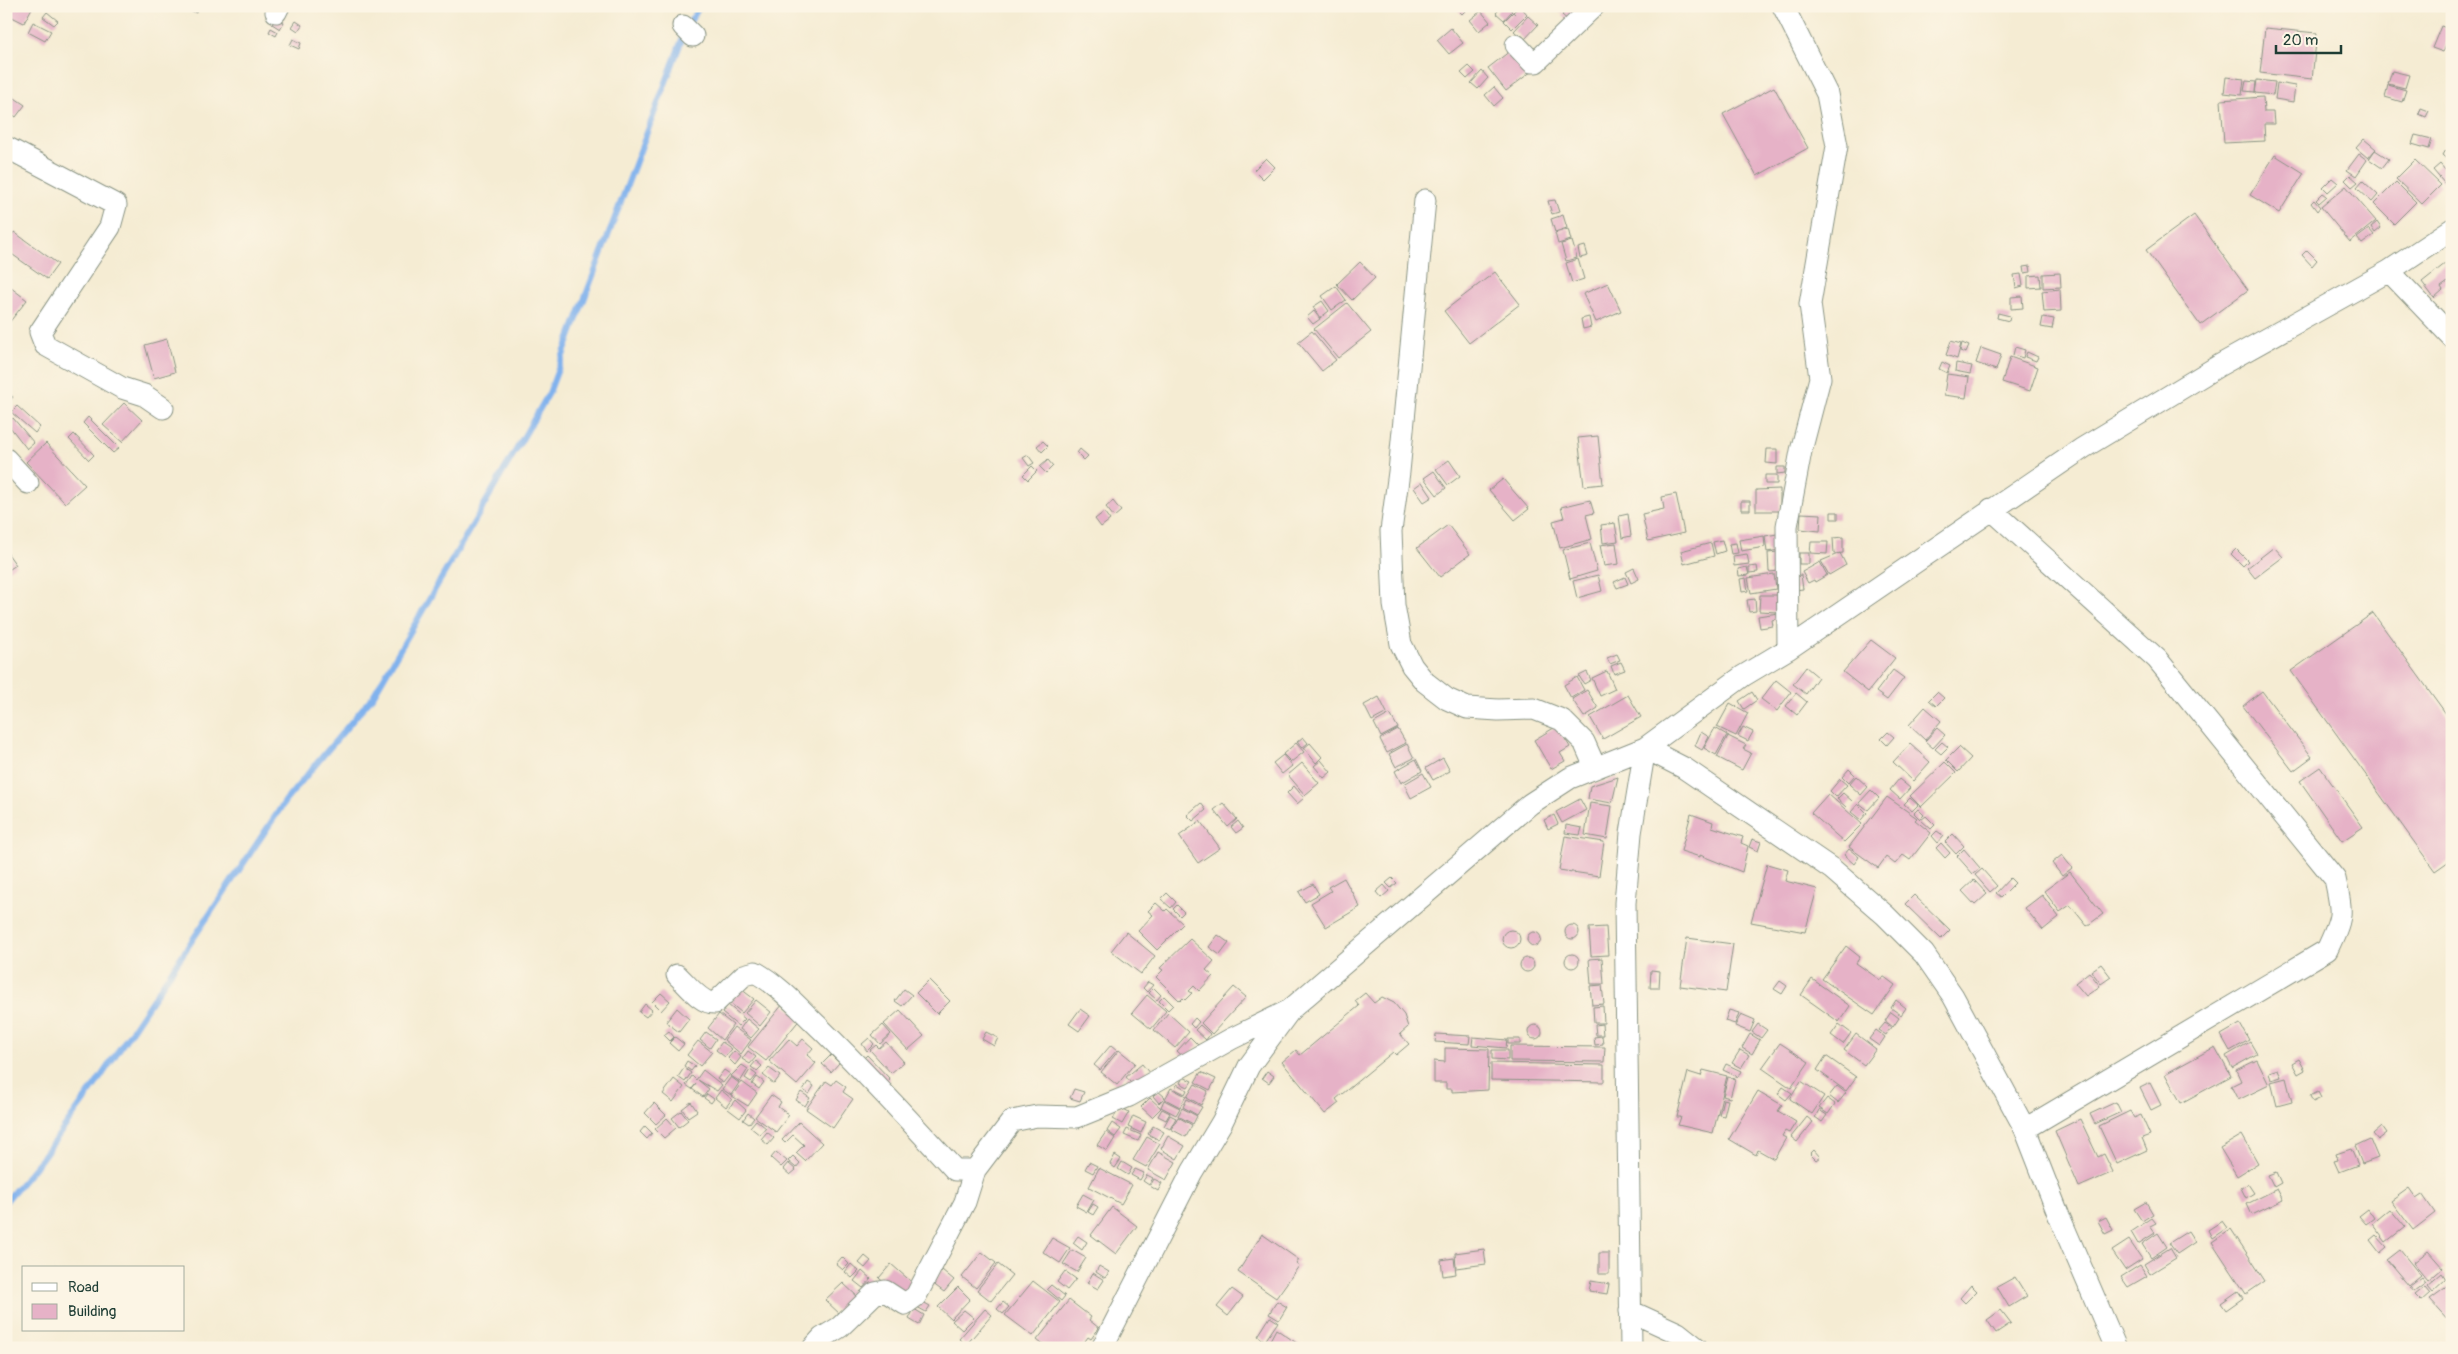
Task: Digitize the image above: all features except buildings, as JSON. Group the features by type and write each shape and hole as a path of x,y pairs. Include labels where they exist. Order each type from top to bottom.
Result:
{"street":[{"path":"1783,6 1827,94 1837,146 1810,304 1820,378 1801,451 1787,526 1788,649"},
{"path":"1516,45 1532,62 1536,62 1584,9"},
{"path":"6,147 116,205 110,227 40,332 45,345 122,388 144,394 163,408"},
{"path":"1425,200 1399,472 1391,531 1394,605 1401,644 1412,666 1424,682 1447,699 1467,708 1498,710 1534,709 1562,720 1584,742 1595,767"},
{"path":"1102,1348 1192,1172 1222,1122 1249,1066 1291,1010 1530,804 1570,778 1645,748 1744,676 1788,649 2084,448 2162,400 2389,270 2452,229"},
{"path":"2389,270 2452,337"},
{"path":"6,458 28,483"},
{"path":"1991,510 2157,659 2334,879 2341,921 2327,950 2025,1129"},
{"path":"1645,748 1684,768 1832,869 1886,915 1924,954 1953,996 2025,1129 2059,1216 2116,1348"},
{"path":"1631,1348 1625,903 1631,833 1645,748"},
{"path":"678,975 700,997 710,1003 715,1003 744,975 755,972 764,977 784,993 857,1064 955,1170 975,1170"},
{"path":"813,1348 822,1338 840,1327 875,1293 885,1291 905,1304 916,1296 965,1202 975,1170 1012,1121 1037,1116 1077,1118 1129,1096 1231,1039 1291,1010"},
{"path":"1630,1311 1678,1334 1697,1348"}],"waterway":[{"path":"688,25 700,6"},
{"path":"6,1201 39,1162 96,1084 286,800 373,696 549,393 684,34"}]}
